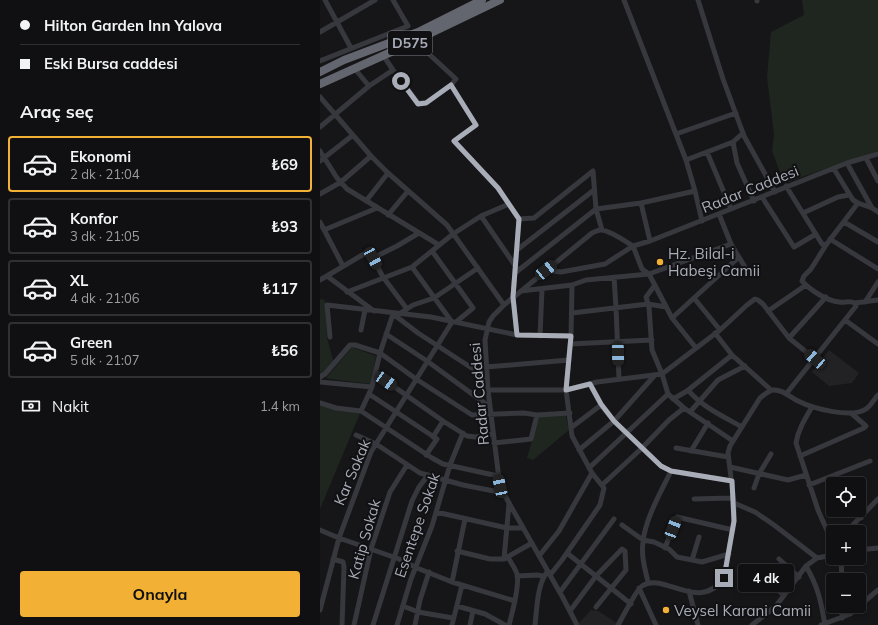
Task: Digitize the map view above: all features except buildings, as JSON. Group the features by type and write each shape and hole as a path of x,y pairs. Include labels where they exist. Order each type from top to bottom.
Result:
{"highway":[{"name":"D575","path":"320,84 500,0"},
{"name":"D575","path":"320,72 344,60 418,32 478,1"}],"street":[{"path":"325,0 352,48"},
{"path":"320,32 375,0"},
{"path":"320,62 408,26 393,0"},
{"path":"624,0 686,160 696,191 702,220"},
{"path":"698,0 743,133 775,192"},
{"path":"383,55 418,104 426,103 451,85 456,79 430,55 424,36"},
{"path":"354,68 369,86"},
{"path":"320,127 369,86 393,70"},
{"path":"451,85 476,125 454,141 498,188 519,219 513,297 517,335"},
{"path":"320,97 371,156 440,219 453,234 504,305"},
{"path":"676,134 736,113"},
{"path":"686,160 733,142 743,133"},
{"path":"322,160 353,135"},
{"path":"733,142 738,163 754,200"},
{"path":"320,151 322,160 347,189 439,245"},
{"path":"707,152 731,209"},
{"name":"Radar Caddesi","path":"546,270 561,272 605,264 633,246 650,241 847,163 878,154"},
{"path":"320,194 341,182 371,156"},
{"path":"866,158 876,170 878,180"},
{"path":"847,163 872,208"},
{"path":"834,169 849,195 858,203 878,212"},
{"path":"519,219 534,218 593,171 596,209 602,230 633,246 642,269 649,274 672,318 696,348"},
{"path":"366,201 388,173"},
{"path":"786,186 822,244 826,245"},
{"path":"517,250 594,190"},
{"path":"388,215 408,191"},
{"path":"515,273 596,209 641,203 696,191"},
{"path":"803,213 838,197 849,195"},
{"path":"762,197 794,247 816,234"},
{"path":"641,203 650,241"},
{"path":"858,203 830,239 802,281 810,289 834,302 841,303 850,301 855,303 878,300"},
{"path":"347,292 412,266 453,234 481,216 509,204"},
{"path":"324,230 377,208"},
{"path":"719,214 731,244 748,272"},
{"path":"481,216 516,267"},
{"path":"320,222 342,266"},
{"path":"844,222 878,242"},
{"name":"Radar Caddesi","path":"577,625 500,486 490,415 485,340 487,330 493,316 504,305 592,233 602,230"},
{"path":"373,258 419,233"},
{"path":"830,239 878,269"},
{"path":"520,291 572,285 586,280 649,274 731,244"},
{"path":"432,250 455,284"},
{"path":"320,280 369,251 383,278 407,309"},
{"path":"672,318 739,257"},
{"path":"412,266 434,298 454,322"},
{"path":"399,314 413,305 434,298 478,268"},
{"path":"327,276 375,311"},
{"path":"614,277 619,379"},
{"path":"865,302 878,282"},
{"name":"Kar Sokak","path":"320,610 339,538 363,471 376,444 437,345 454,322 473,308 455,284"},
{"path":"517,576 543,576 549,573 567,553 600,505 604,488 590,471 572,436 566,390 571,336 572,285"},
{"path":"655,285 646,297 652,350 668,394 684,408 733,441"},
{"path":"768,312 806,285"},
{"path":"540,336 542,289"},
{"path":"789,338 826,297"},
{"path":"694,298 720,330"},
{"path":"488,390 566,390 619,379 662,374 720,330 755,299 763,304 789,338 815,359"},
{"path":"786,394 856,306 855,303"},
{"path":"572,313 648,304 666,307"},
{"path":"330,337 326,306 431,317 487,330 517,335 571,336"},
{"path":"361,330 365,310"},
{"path":"362,411 372,387 380,353 393,314"},
{"path":"393,314 487,378"},
{"path":"845,320 878,344"},
{"path":"386,334 490,406"},
{"path":"715,334 732,355 771,390"},
{"path":"570,344 652,340"},
{"path":"320,377 325,374 350,345 355,344 380,353 416,379 472,415 524,413 537,415 570,413"},
{"path":"673,399 688,390 732,355"},
{"path":"486,367 569,360"},
{"path":"690,412 718,380 745,366"},
{"path":"376,374 467,436 476,437 493,434"},
{"path":"579,450 614,421 655,375"},
{"path":"320,382 372,387"},
{"path":"590,384 601,404 614,421 661,466 671,471 732,481"},
{"path":"688,390 700,401 742,427"},
{"path":"618,625 639,588 648,582 657,582 689,591 701,592 707,591 719,584 724,578 732,530 732,481 728,457 730,446 760,398 771,390 777,390 812,407 830,411 851,413 866,409 878,395"},
{"path":"369,394 437,439 426,455"},
{"path":"539,556 559,531 590,471 668,394"},
{"path":"320,403 336,408 362,411 426,455 443,464 498,476"},
{"path":"572,427 601,404"},
{"path":"812,407 797,436 796,443 809,485 826,528"},
{"path":"602,485 642,448 669,420 684,408"},
{"path":"800,456 866,426 851,413"},
{"path":"494,444 531,439 537,415"},
{"path":"433,436 443,421"},
{"path":"691,450 708,423"},
{"name":"Esentepe Sokak","path":"397,625 411,579 436,512 450,465 463,433"},
{"path":"356,435 376,444 420,473 504,493"},
{"path":"676,448 728,457"},
{"path":"754,488 759,474 771,454"},
{"path":"809,485 870,461"},
{"name":"Katip Sokak","path":"354,625 371,549 390,492 407,465"},
{"path":"730,467 788,480 806,475"},
{"path":"648,582 643,558 643,540 646,526 671,471"},
{"path":"373,625 393,557 412,501 419,487 428,475"},
{"path":"694,499 733,500 755,512 774,525 817,558"},
{"path":"853,525 878,500"},
{"path":"509,503 506,558 514,566 517,576 515,601 509,625"},
{"path":"436,512 507,528 524,528"},
{"path":"560,592 581,566 614,518"},
{"path":"666,548 677,518 732,530"},
{"path":"452,582 465,519"},
{"path":"622,525 643,540 654,542 666,548 677,557 702,562 729,554"},
{"path":"321,532 393,557 452,582 515,601"},
{"path":"692,560 699,538"},
{"path":"458,550 490,559 506,558 532,543"},
{"path":"866,549 878,548"},
{"path":"570,611 596,576 622,549 626,551 626,570 596,607"},
{"path":"567,553 581,566 596,576 630,604"},
{"path":"752,625 768,613 799,577 806,566 817,558 826,556"},
{"path":"333,559 343,562 344,567 342,625"},
{"path":"779,559 799,577"},
{"path":"806,566 815,582 820,596 824,624 850,614 878,590"},
{"path":"414,625 429,572"},
{"path":"535,625 543,576"},
{"path":"764,579 784,595"},
{"path":"452,625 462,585"},
{"path":"639,588 656,625"},
{"path":"689,591 698,625"},
{"path":"403,606 418,612 453,618"},
{"path":"457,606 484,614 505,625"},
{"path":"470,625 473,611"},
{"path":"842,613 842,618"}],"shaded area":[{"path":"802,0 878,0 878,151 784,183 772,151 774,134 767,77 771,32 804,15"},
{"path":"320,299 325,300 327,338 334,363 320,377"},
{"path":"352,347 376,356 371,384 326,378"},
{"path":"829,350 859,373 852,383 829,386 812,372"},
{"path":"320,403 361,411 320,509"},
{"path":"539,416 566,416 569,430 533,460 527,458"},
{"path":"591,610 598,611 617,623 616,625 580,625 579,623"}],"place":[{"name":"Hz. Bilal-i Habeşi Camii","path":"660,262"},
{"name":"Veysel Karani Camii","path":"666,610"}],"route":[{"path":"401,81 418,104 426,103 451,85 476,125 454,141 498,188 519,219 513,297 517,335 571,336 566,390 590,384 601,404 614,421 661,466 671,471 732,481 734,521 724,578"}]}
